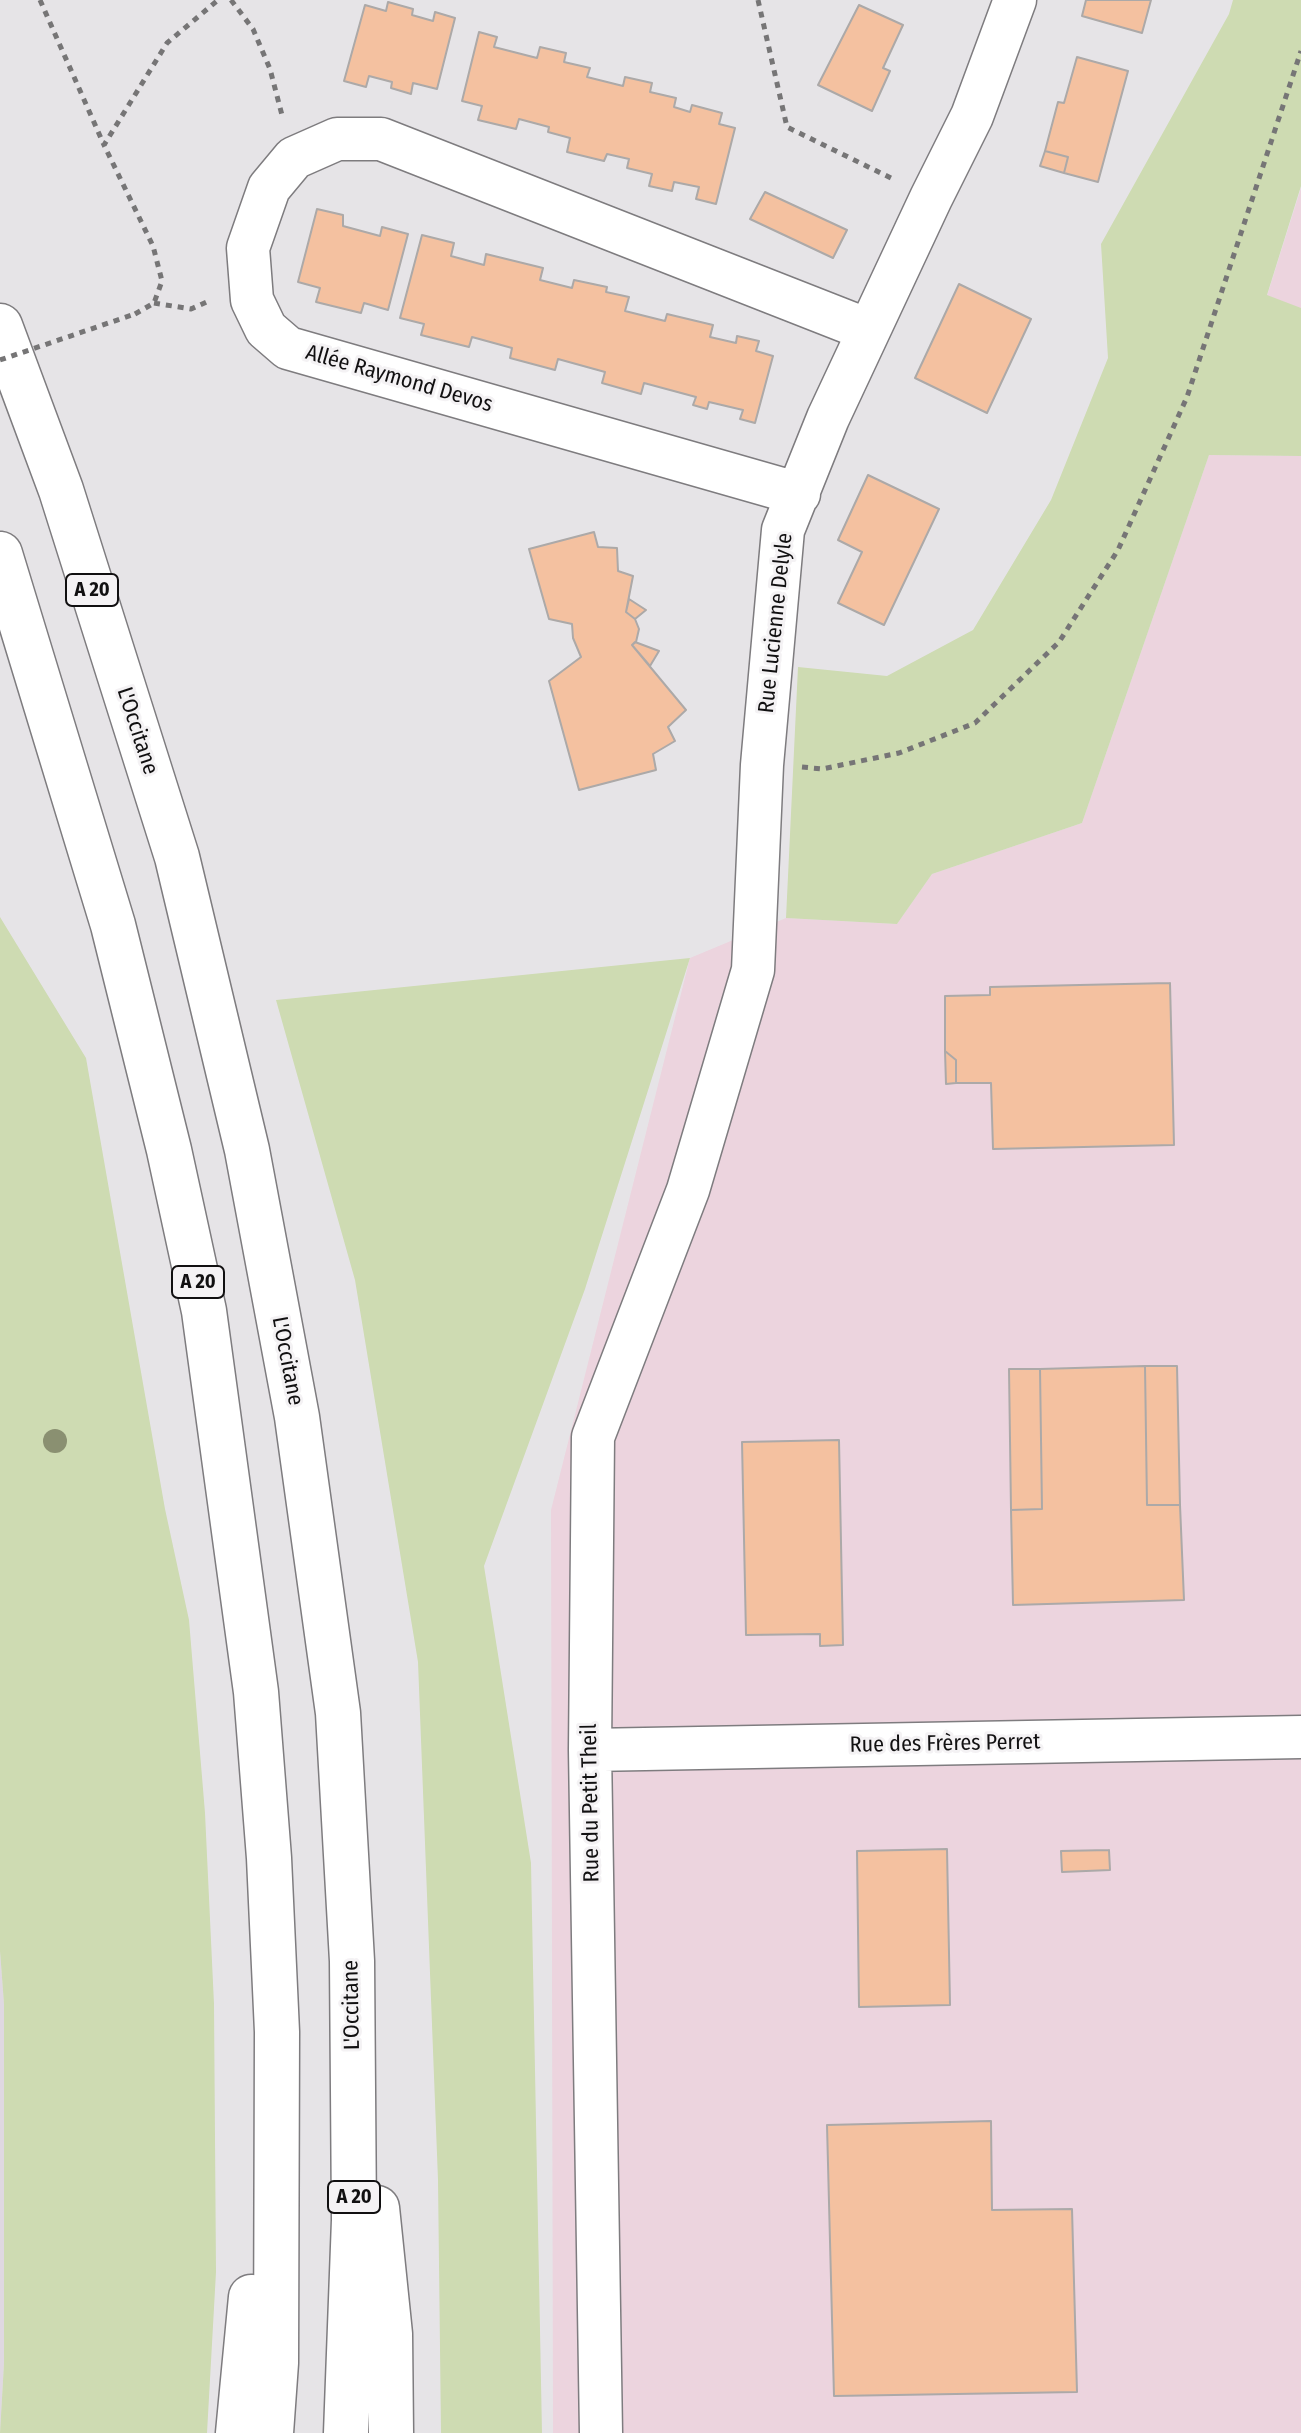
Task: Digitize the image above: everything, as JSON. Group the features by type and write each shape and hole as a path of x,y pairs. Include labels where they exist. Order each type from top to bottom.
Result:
{"highway":[{"name":"L'Occitane","path":"0,326 61,490 177,857 247,1150 297,1417 338,1713 352,1961 354,2220 346,2433"},
{"name":"A 20","path":"0,554 113,925 169,1150 204,1311 256,1692 269,1858 277,2032 276,2363 271,2433"},
{"path":"352,1961 390,2334 391,2433"},
{"path":"238,2433 277,2032"}],"street":[{"name":"Rue Lucienne Delyle","path":"688,1190 753,970 762,765 783,530 868,330 972,116 1015,0"},
{"name":"Allée Raymond Devos","path":"799,494 288,348 266,329 252,300 248,248 269,188 294,158 337,139 381,139 868,330"},
{"name":"Rue du Petit Theil","path":"601,2433 590,1750 593,1437 688,1190"},
{"name":"Rue des Frères Perret","path":"590,1750 1301,1737"}],"path":[{"path":"40,0 153,246 162,281 154,303"},
{"path":"104,145 167,43 218,0"},
{"path":"231,0 253,29 270,69 294,158"},
{"path":"758,0 787,127 904,184"},
{"path":"762,765 822,769 899,753 975,723 1059,642 1118,550 1187,397 1301,51"},
{"path":"0,360 135,314 154,303 191,309 206,300 252,300"}],"shaded area":[{"path":"1301,188 1301,311 1266,299"},
{"path":"1209,455 1301,456 1301,2433 553,2433 551,1510 690,958 786,918 897,924 932,874 1082,823"},
{"path":"0,1951 4,2004 4,2363 0,2431"}],"green space":[{"path":"1233,0 1301,0 1301,186 1267,295 1301,308 1301,456 1209,455 1082,823 932,874 897,924 786,918 798,667 887,676 973,630 1051,500 1108,358 1101,244 1229,14"},
{"path":"0,917 86,1058 165,1509 189,1620 205,1813 214,2004 216,2272 207,2433 0,2433 4,2363 4,2004 0,1951"},
{"path":"690,958 585,1289 484,1566 531,1863 542,2433 441,2433 438,2180 418,1662 355,1280 276,1000"}],"building":[{"path":"1086,0 1151,0 1142,33 1082,16"},
{"path":"388,2 413,9 412,15 433,21 435,12 455,18 437,89 413,83 411,94 391,88 392,82 369,76 366,87 344,81 365,5 386,11"},
{"path":"859,5 903,25 883,68 890,71 872,111 818,85"},
{"path":"479,32 497,37 494,47 537,58 540,47 566,53 564,62 590,68 587,77 623,86 625,77 652,83 650,92 676,98 674,107 690,112 692,105 722,113 719,124 735,128 716,204 696,199 699,187 674,182 672,191 649,186 652,174 627,168 629,159 607,154 604,161 567,152 570,138 548,132 549,127 519,119 516,129 478,120 482,106 462,101"},
{"path":"1077,57 1128,71 1098,182 1064,173 1068,157 1045,151 1058,102 1064,103"},
{"path":"1045,151 1068,157 1064,173 1040,166"},
{"path":"765,192 847,230 833,258 750,219"},
{"path":"317,209 343,215 343,226 380,236 382,227 408,234 388,310 364,303 361,313 316,302 320,288 298,282"},
{"path":"422,235 454,243 451,256 484,265 486,254 543,268 540,280 572,288 574,280 607,287 606,292 629,297 625,311 665,321 667,314 713,325 710,337 736,343 737,336 759,341 756,351 773,356 755,423 740,419 743,410 709,402 707,409 693,405 696,397 644,383 641,394 602,383 605,372 558,359 555,370 510,358 512,348 472,337 469,347 421,335 424,324 400,318"},
{"path":"959,284 1031,319 987,413 915,378"},
{"path":"868,475 939,509 884,625 838,603 862,552 838,540"},
{"path":"594,532 598,547 617,548 618,571 633,576 626,612 635,619 639,629 636,642 632,645 686,710 668,727 675,741 653,754 656,770 579,790 549,681 581,657 573,638 572,624 549,619 529,549"},
{"path":"629,599 646,610 635,619 626,612"},
{"path":"635,642 659,651 650,666 632,645"},
{"path":"1170,983 1174,1145 993,1149 991,1083 956,1083 956,1060 945,1051 945,996 990,995 990,987"},
{"path":"945,1051 956,1060 956,1083 946,1084"},
{"path":"1145,1366 1147,1505 1180,1505 1184,1600 1013,1605 1011,1510 1042,1509 1040,1369"},
{"path":"1145,1366 1177,1366 1180,1505 1147,1505"},
{"path":"1009,1369 1040,1369 1042,1509 1011,1510"},
{"path":"839,1440 843,1645 820,1646 820,1634 746,1635 742,1442"},
{"path":"947,1849 950,2005 859,2007 857,1851"},
{"path":"1109,1850 1110,1870 1062,1872 1061,1851"},
{"path":"991,2121 992,2210 1072,2209 1077,2392 834,2396 827,2125"}]}
